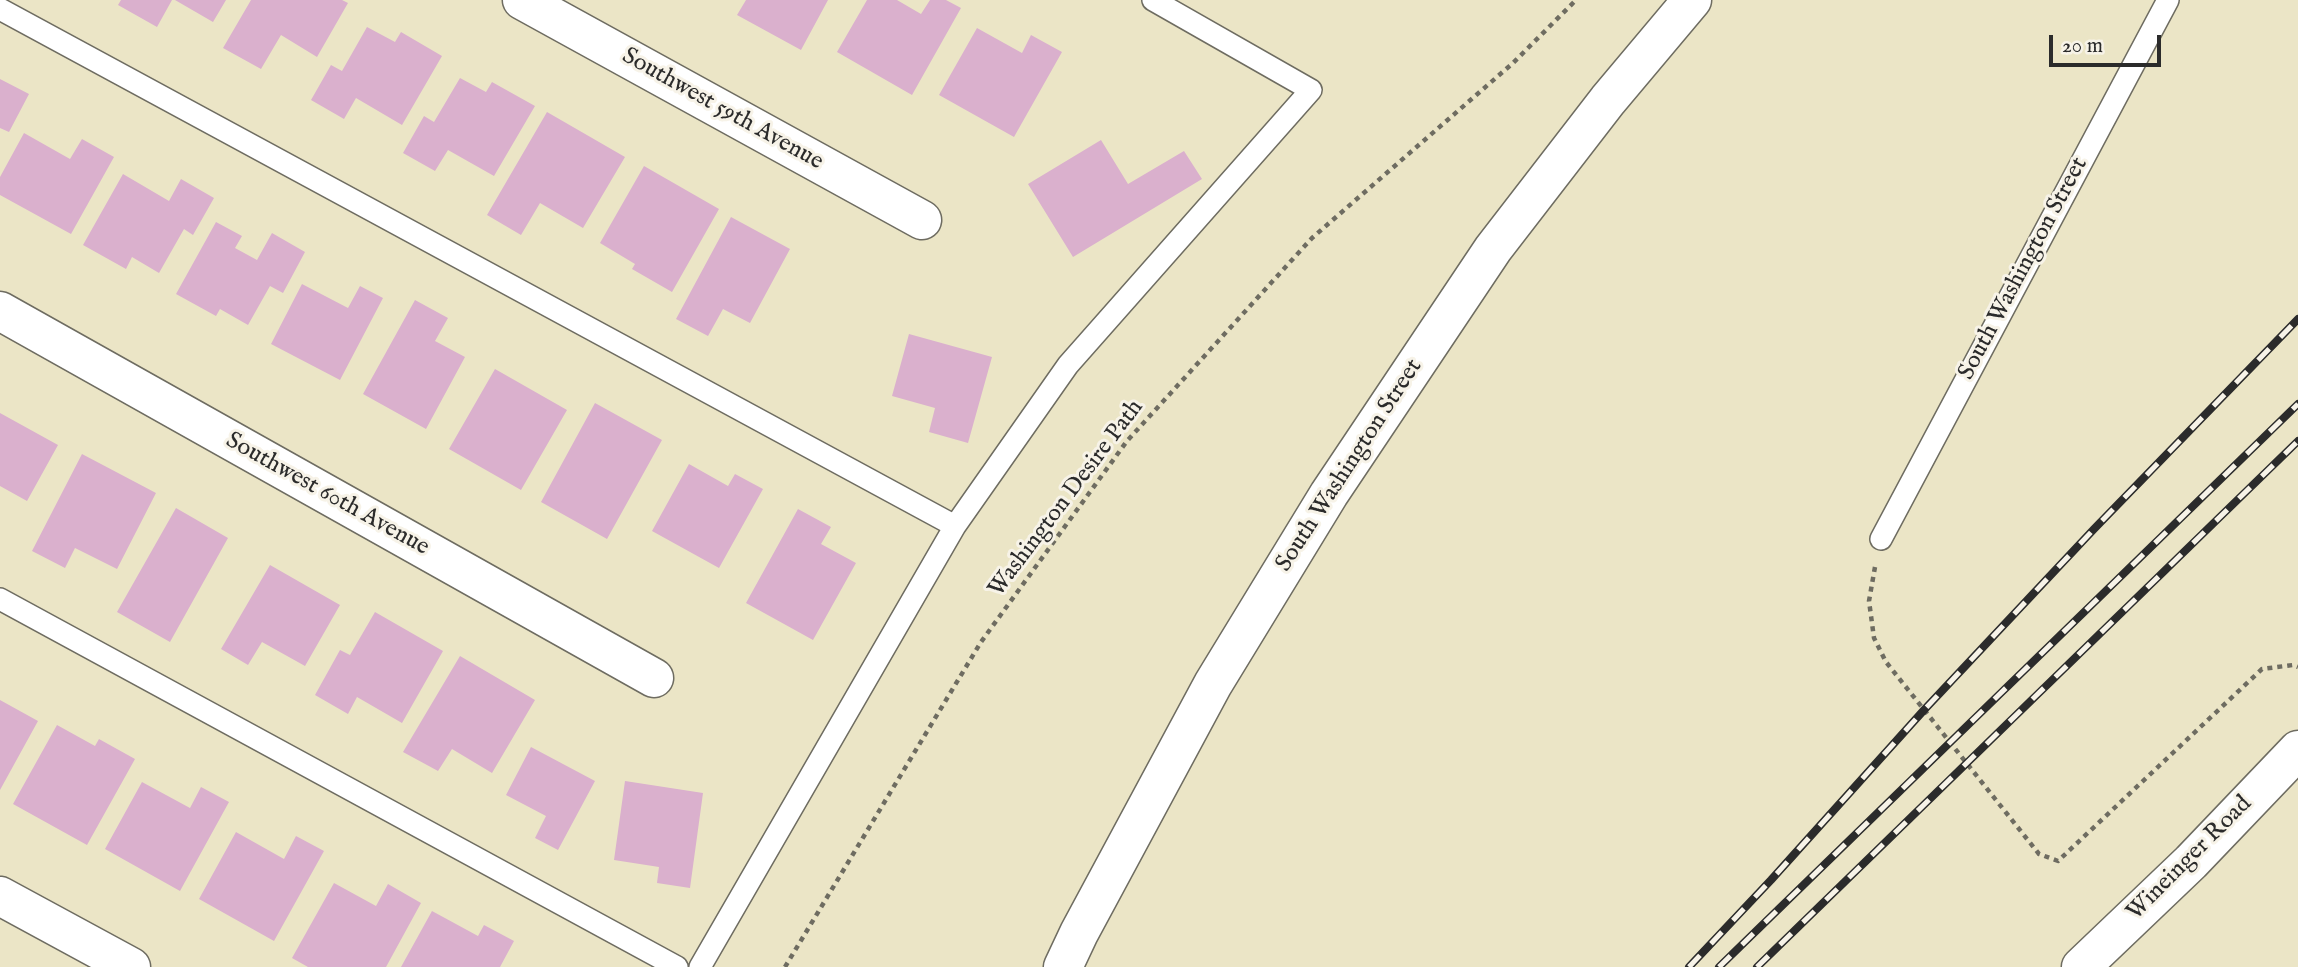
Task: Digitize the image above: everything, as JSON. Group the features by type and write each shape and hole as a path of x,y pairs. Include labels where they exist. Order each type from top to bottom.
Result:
{"street":[{"name":"Southwest 59th Avenue","path":"522,0 922,220"},
{"name":"South Washington Street","path":"1063,967 1213,684 1329,494 1493,249 1608,100 1692,0"},
{"name":"Southwest 60th Avenue","path":"0,311 654,678"},
{"name":"Wineinger Road","path":"2081,967 2191,862 2298,750"},
{"path":"0,896 131,967"}],"lane":[{"path":"700,967 955,526 1068,365 1311,90 1153,0"},
{"name":"South Washington Street","path":"1881,539 2168,0"},
{"path":"0,9 955,526"},
{"path":"0,599 677,967"}],"path":[{"name":"Washington Desire Path","path":"785,967 981,642 1127,441 1312,238 1513,62 1576,0"},
{"path":"1881,539 1869,601 1874,638 1886,663 2039,854 2058,861 2262,669 2293,665 2298,667"}],"building":[{"path":"121,0 172,0 157,27 118,5"},
{"path":"175,0 226,0 213,22"},
{"path":"251,0 342,0 348,3 317,57 281,35 261,69 223,48"},
{"path":"746,0 828,0 801,50 737,15"},
{"path":"867,0 897,0 921,14 930,0 946,0 961,8 912,95 837,52"},
{"path":"367,27 395,42 401,32 442,56 402,125 356,98 344,119 311,100 331,65 342,71"},
{"path":"977,28 1022,53 1031,35 1062,52 1014,137 939,95"},
{"path":"460,78 486,92 492,82 535,106 494,176 448,150 435,171 403,153 424,116 434,122"},
{"path":"0,79 29,94 9,132 0,128"},
{"path":"547,112 625,157 583,228 540,203 521,235 487,215"},
{"path":"24,133 70,159 82,139 114,157 71,234 0,195 0,177"},
{"path":"1101,140 1128,184 1184,151 1202,179 1073,257 1028,184"},
{"path":"644,166 719,209 672,292 632,269 635,264 600,243"},
{"path":"123,174 169,201 181,179 214,198 193,235 184,229 159,273 132,257 126,269 83,245"},
{"path":"731,217 790,249 750,323 723,309 708,336 676,319"},
{"path":"216,222 242,236 235,248 257,260 272,233 305,252 283,293 270,286 248,325 220,309 216,316 176,294"},
{"path":"302,284 348,308 360,286 383,298 340,380 271,344"},
{"path":"415,300 448,318 435,341 465,357 426,429 363,394"},
{"path":"909,334 992,357 968,443 929,432 935,408 892,396"},
{"path":"495,369 567,410 521,490 449,449"},
{"path":"595,403 662,440 607,539 541,502"},
{"path":"0,413 58,445 27,501 0,486"},
{"path":"82,454 156,493 117,569 75,548 65,568 32,551"},
{"path":"689,464 728,486 735,474 763,489 719,568 652,531"},
{"path":"176,508 228,538 170,642 117,612"},
{"path":"798,509 831,527 821,544 856,563 813,640 746,603"},
{"path":"270,565 340,605 305,666 262,642 248,665 221,649"},
{"path":"375,612 443,651 402,723 357,697 348,714 315,695 340,650 350,655"},
{"path":"460,656 535,700 492,773 452,749 438,771 403,752"},
{"path":"0,700 38,721 0,790"},
{"path":"57,725 95,746 99,739 135,759 87,845 13,804"},
{"path":"531,747 595,781 558,850 535,838 546,816 506,795"},
{"path":"625,781 703,793 690,888 657,883 659,867 614,860"},
{"path":"142,782 190,808 201,787 229,802 180,891 105,849"},
{"path":"236,832 284,859 296,836 324,851 274,941 199,899"},
{"path":"334,883 376,906 388,884 421,903 386,967 308,967 292,958"},
{"path":"432,911 478,936 484,925 514,941 500,967 401,967"}],"railway":[{"path":"1689,967 2094,529 2298,319"},
{"path":"1719,967 2298,404"},
{"path":"1757,967 2298,441"}]}
